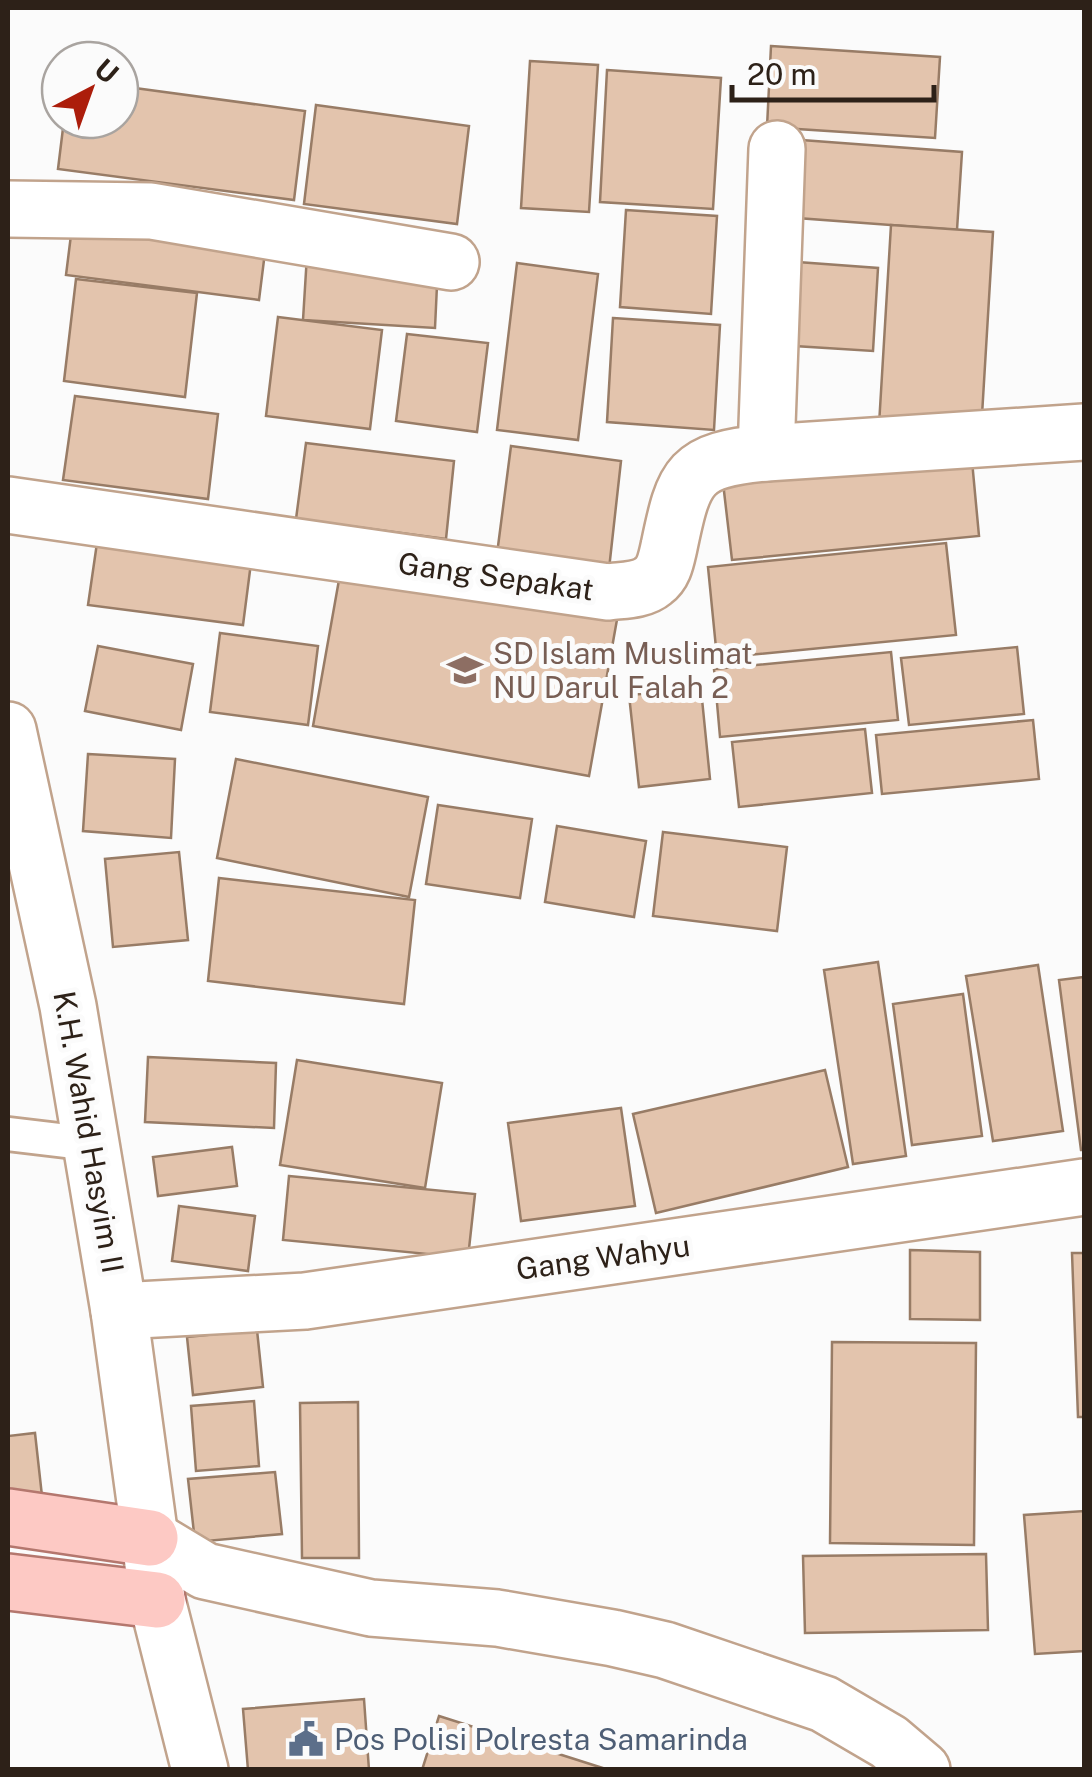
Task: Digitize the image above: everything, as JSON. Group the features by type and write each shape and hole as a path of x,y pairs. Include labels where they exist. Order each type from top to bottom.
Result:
{"main road":[{"path":"8,1517 150,1538"},
{"path":"8,1582 157,1600"}],"street":[{"path":"766,453 777,149"},
{"path":"8,209 152,212 451,262"},
{"name":"Gang Sepakat","path":"8,505 608,592 652,582 664,566 686,484 696,471 715,460 766,453 1084,432"},
{"name":"K.H. Wahid Hasyim II","path":"8,730 68,1006 92,1144 119,1311 157,1600 200,1770"},
{"name":"Gang Wahyu","path":"119,1311 305,1301 1084,1187"},
{"path":"150,1538 205,1572 371,1608 497,1618 666,1650 824,1704 889,1742 922,1770"},
{"path":"157,1600 205,1572"}],"lane":[{"path":"8,1134 92,1144"}],"building":[{"path":"771,46 940,57 935,138 767,127"},
{"path":"530,61 598,65 589,212 521,208"},
{"path":"607,70 721,78 713,209 600,202"},
{"path":"140,89 305,111 294,200 58,169 62,140 140,140"},
{"path":"316,105 469,126 457,224 304,204"},
{"path":"788,139 962,152 957,230 784,217"},
{"path":"626,210 717,216 711,314 620,307"},
{"path":"74,211 267,236 259,300 66,275"},
{"path":"891,225 993,232 981,432 879,425"},
{"path":"307,255 438,264 435,328 303,320"},
{"path":"784,261 878,268 873,351 779,345"},
{"path":"517,263 598,274 578,440 497,430"},
{"path":"76,279 197,293 185,397 64,381"},
{"path":"278,317 382,330 370,429 266,416"},
{"path":"613,318 720,325 714,430 607,422"},
{"path":"407,334 488,343 477,432 396,421"},
{"path":"75,396 218,414 208,499 63,480"},
{"path":"306,443 454,461 446,539 296,519"},
{"path":"511,446 621,461 609,569 497,554"},
{"path":"971,450 979,536 732,560 722,474"},
{"path":"98,536 252,555 243,625 88,605"},
{"path":"946,543 956,635 717,658 708,567"},
{"name":"SD Islam Muslimat NU Darul Falah 2","path":"342,563 618,614 589,776 313,726"},
{"path":"220,633 318,646 308,725 210,712"},
{"path":"98,646 193,664 181,730 85,711"},
{"path":"1017,647 1024,714 909,725 901,658"},
{"path":"891,652 898,720 720,737 714,669"},
{"path":"701,689 710,779 639,787 629,695"},
{"path":"1033,720 1039,779 882,794 876,735"},
{"path":"865,729 872,793 739,807 732,742"},
{"path":"88,754 175,759 171,838 83,831"},
{"path":"236,759 428,797 409,897 217,858"},
{"path":"438,805 532,819 520,898 426,884"},
{"path":"557,826 646,841 634,917 545,902"},
{"path":"663,832 787,847 777,931 653,916"},
{"path":"179,852 188,940 113,947 105,859"},
{"path":"219,878 415,900 404,1004 208,981"},
{"path":"878,962 906,1156 853,1164 824,970"},
{"path":"1038,965 1063,1131 993,1141 966,976"},
{"path":"1084,977 1084,1150 1081,1150 1059,980"},
{"path":"963,994 982,1136 912,1145 893,1004"},
{"path":"148,1057 276,1063 274,1128 145,1122"},
{"path":"297,1060 442,1083 425,1188 280,1165"},
{"path":"825,1070 848,1167 656,1213 633,1114"},
{"path":"621,1108 635,1206 521,1221 508,1123"},
{"path":"232,1147 237,1186 158,1196 153,1157"},
{"path":"289,1176 475,1194 468,1258 283,1240"},
{"path":"179,1206 255,1216 248,1271 172,1261"},
{"path":"910,1250 980,1252 980,1320 910,1319"},
{"path":"1072,1253 1084,1253 1084,1417 1078,1417"},
{"path":"257,1330 263,1387 193,1395 187,1337"},
{"path":"832,1342 976,1343 974,1545 830,1543"},
{"path":"254,1401 259,1466 196,1471 191,1406"},
{"path":"358,1402 359,1558 302,1558 300,1403"},
{"path":"35,1433 43,1505 8,1509 8,1436"},
{"path":"275,1472 282,1534 195,1542 188,1479"},
{"path":"1084,1511 1084,1651 1035,1654 1024,1515"},
{"path":"986,1554 988,1630 805,1633 803,1556"},
{"name":"Pos Polisi Polresta Samarinda","path":"364,1699 369,1770 248,1770 243,1709"},
{"path":"439,1716 609,1770 422,1770"}],"place":[{"name":"SD Islam Muslimat NU Darul Falah 2","path":"465,670"},
{"name":"Pos Polisi Polresta Samarinda","path":"306,1739"}]}
